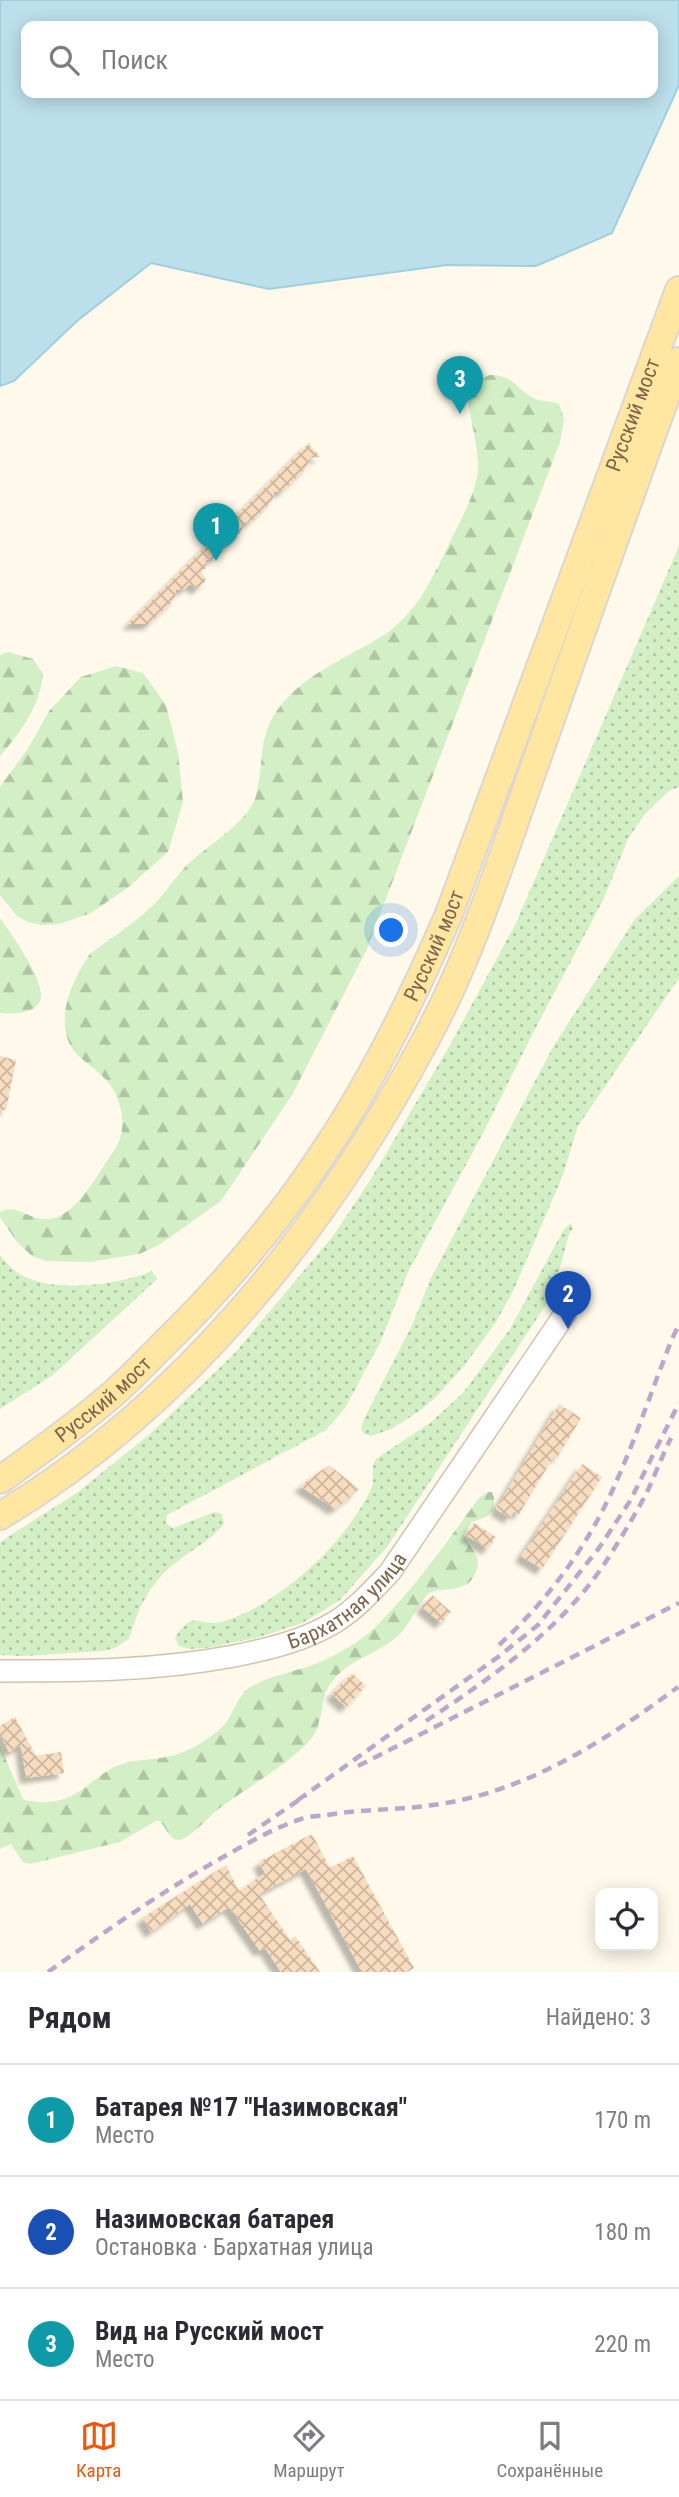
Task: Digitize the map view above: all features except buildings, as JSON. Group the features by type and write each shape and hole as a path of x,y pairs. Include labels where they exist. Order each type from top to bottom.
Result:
{"main road":[{"name":"Русский мост","path":"0,1480 115,1392 190,1319 245,1259 285,1207 327,1149 360,1094 417,987 449,914 679,290"},
{"name":"Русский мост","path":"0,1516 64,1474 136,1416 215,1340 312,1225 352,1167 427,1038 478,922 679,361"}],"street":[{"name":"Бархатная улица","path":"0,1671 116,1671 175,1666 280,1646 336,1622 390,1573 565,1314"}],"green space":[{"path":"490,375 511,381 536,399 559,404 564,418 560,442 366,951 292,1095 221,1201 159,1245 139,1254 90,1262 45,1261 32,1256 17,1242 0,1217 0,1212 15,1210 45,1219 65,1213 92,1184 116,1147 121,1134 121,1109 112,1087 76,1053 67,1037 65,1012 77,975 90,954 149,909 187,865 235,826 250,808 258,789 268,726 283,703 308,680 395,627 424,592 464,513 474,487 478,462 467,396 469,387"},
{"path":"679,546 679,787 669,791 644,815 628,839 603,900 408,1272 381,1341 345,1408 326,1430 167,1515 166,1523 173,1528 215,1512 222,1514 224,1524 157,1581 140,1608 129,1639 115,1648 103,1651 0,1655 0,1542 78,1492 151,1433 233,1355 333,1236 371,1179 450,1045 516,923"},
{"path":"8,652 33,659 43,674 34,708 0,756 0,655"},
{"path":"116,666 143,673 166,705 178,752 183,802 168,852 130,886 91,913 59,924 41,925 28,922 17,916 0,895 0,787 29,747 49,711 81,677"},
{"path":"679,876 679,978 578,1126 563,1175 514,1289 496,1322 464,1366 421,1410 391,1429 371,1436 364,1434 361,1428 364,1419 413,1323 430,1280 553,1047 635,919"},
{"path":"0,918 27,958 39,983 40,1001 28,1011 0,1013"},
{"path":"571,1223 573,1229 569,1234 553,1294 387,1547 340,1600 303,1623 256,1638 206,1648 190,1649 179,1646 175,1638 187,1624 192,1621 221,1622 253,1609 300,1577 328,1551 352,1521 371,1489 376,1459 430,1423 463,1393 510,1329 564,1229"},
{"path":"0,1255 17,1272 49,1284 67,1286 104,1283 152,1271 157,1279 53,1375 0,1409"},
{"path":"492,1492 494,1497 494,1510 486,1517 472,1522 464,1535 478,1561 472,1579 461,1587 430,1593 399,1635 341,1672 328,1687 319,1724 308,1742 284,1763 215,1812 192,1833 182,1839 175,1839 160,1821 156,1821 120,1842 30,1864 23,1862 11,1844 0,1849 0,1746 23,1799 42,1802 68,1798 121,1764 171,1756 196,1746 223,1726 242,1695 252,1686 326,1659 367,1635 415,1583 479,1498"}],"water":[{"path":"0,0 679,0 679,85 612,233 536,266 447,265 269,289 151,263 77,321 14,381 0,386"}],"railway":[{"path":"499,1645 535,1609 567,1569 594,1526 623,1466 679,1325"},
{"path":"298,1800 498,1657 538,1625 599,1548 630,1501 679,1403"},
{"path":"426,1721 499,1670 566,1612 603,1566 637,1511 671,1438"},
{"path":"358,1766 679,1603"},
{"path":"48,1972 173,1887 257,1838 290,1823 307,1817 433,1805 500,1789 532,1777 593,1745 678,1687"},
{"path":"248,1835 306,1795"}],"place":[{"name":"Вид на Русский мост","path":"460,414"},
{"name":"Батарея №17 \"Назимовская\"","path":"216,561"},
{"name":"Назимовская батарея","path":"568,1329"}]}
